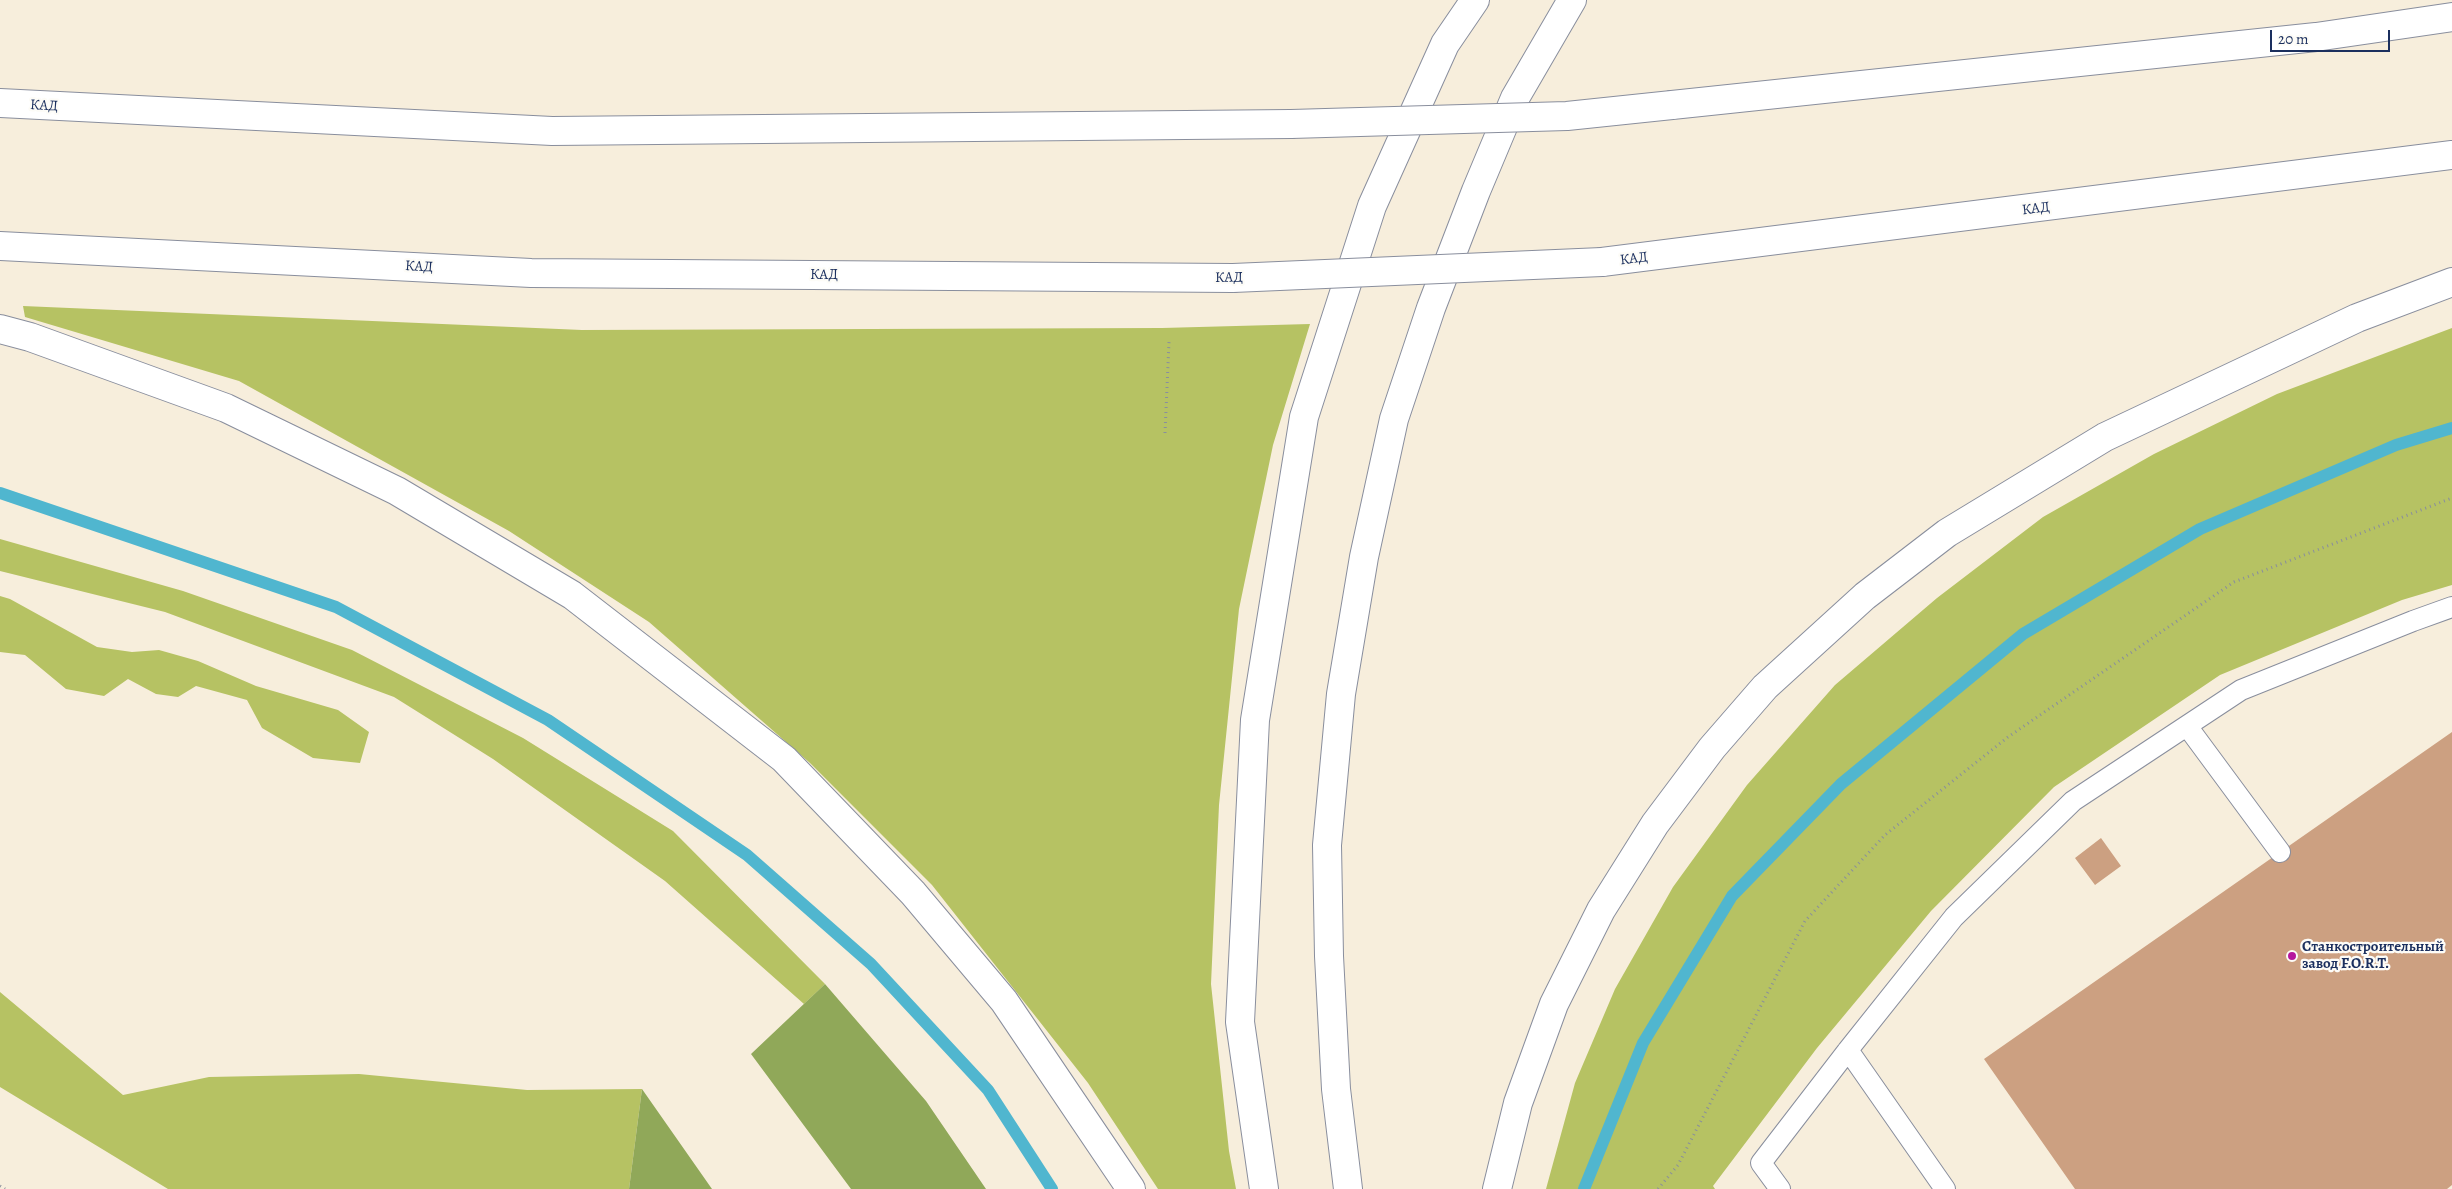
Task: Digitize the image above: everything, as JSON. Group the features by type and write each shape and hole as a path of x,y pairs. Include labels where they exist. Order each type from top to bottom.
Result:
{"main road":[{"path":"1264,1189 1240,1022 1255,720 1304,417 1372,206 1445,44 1474,0"},
{"path":"1348,1189 1336,1088 1329,956 1327,845 1341,694 1364,556 1394,418 1431,308 1476,191 1515,98 1572,0"},
{"path":"2316,37 2452,3"},
{"name":"КАД","path":"0,103 552,131 1291,124 1567,116 2316,37 2452,17"},
{"name":"КАД","path":"0,246 531,273 1233,278 1602,262 2452,155"},
{"path":"1497,1189 1518,1103 1554,1004 1601,910 1655,824 1712,748 1765,687 1866,596 1947,533 2105,436 2357,318 2452,282"},
{"path":"0,330 30,337 226,408 397,492 572,595 784,759 913,892 1004,1001 1131,1189"}],"lane":[{"path":"1780,1189 1761,1163 1954,917 2073,801 2240,690 2452,607"},
{"path":"2187,726 2280,852"},
{"path":"1848,1050 1945,1189"}],"path":[{"path":"1165,433 1169,342"},
{"path":"1658,1189 1678,1164 1805,921 1884,835 2008,737 2234,582 2452,498"},
{"path":"0,1186 5,1189"}],"green space":[{"path":"23,306 582,330 1162,328 1310,324 1273,445 1239,609 1219,805 1211,984 1229,1151 1236,1189 1158,1189 1088,1083 932,885 810,763 649,622 509,531 239,381 25,317"},
{"path":"2452,328 2452,585 2402,600 2220,675 2054,787 1931,911 1817,1048 1713,1186 1715,1189 1546,1189 1575,1083 1615,989 1673,887 1747,785 1835,685 1937,598 2043,517 2154,454 2277,394"},
{"path":"0,539 183,591 352,650 523,738 673,831 825,984 804,1004 665,881 493,759 394,697 165,612 0,571"},
{"path":"0,596 10,599 97,647 132,652 159,650 198,661 256,686 338,710 369,732 360,763 313,758 262,728 247,700 196,686 178,697 156,694 128,679 104,696 66,689 25,655 0,652"},
{"path":"825,984 926,1101 986,1189 851,1189 751,1054"},
{"path":"0,992 123,1095 209,1077 359,1074 527,1090 642,1089 629,1189 168,1189 0,1087"},
{"path":"642,1089 712,1189 629,1189"}],"building":[{"name":"Станкостроительный завод F.O.R.T.","path":"2452,732 2452,1185 2447,1189 2075,1189 1984,1059"},
{"path":"2101,838 2121,866 2095,885 2075,858"}],"waterway":[{"path":"1584,1189 1643,1043 1732,896 1841,784 2023,634 2200,529 2396,445 2452,428"},
{"path":"0,493 336,607 548,720 747,855 871,964 988,1090 1052,1189"}],"place":[{"name":"Станкостроительный завод F.O.R.T.","path":"2292,956"}]}
